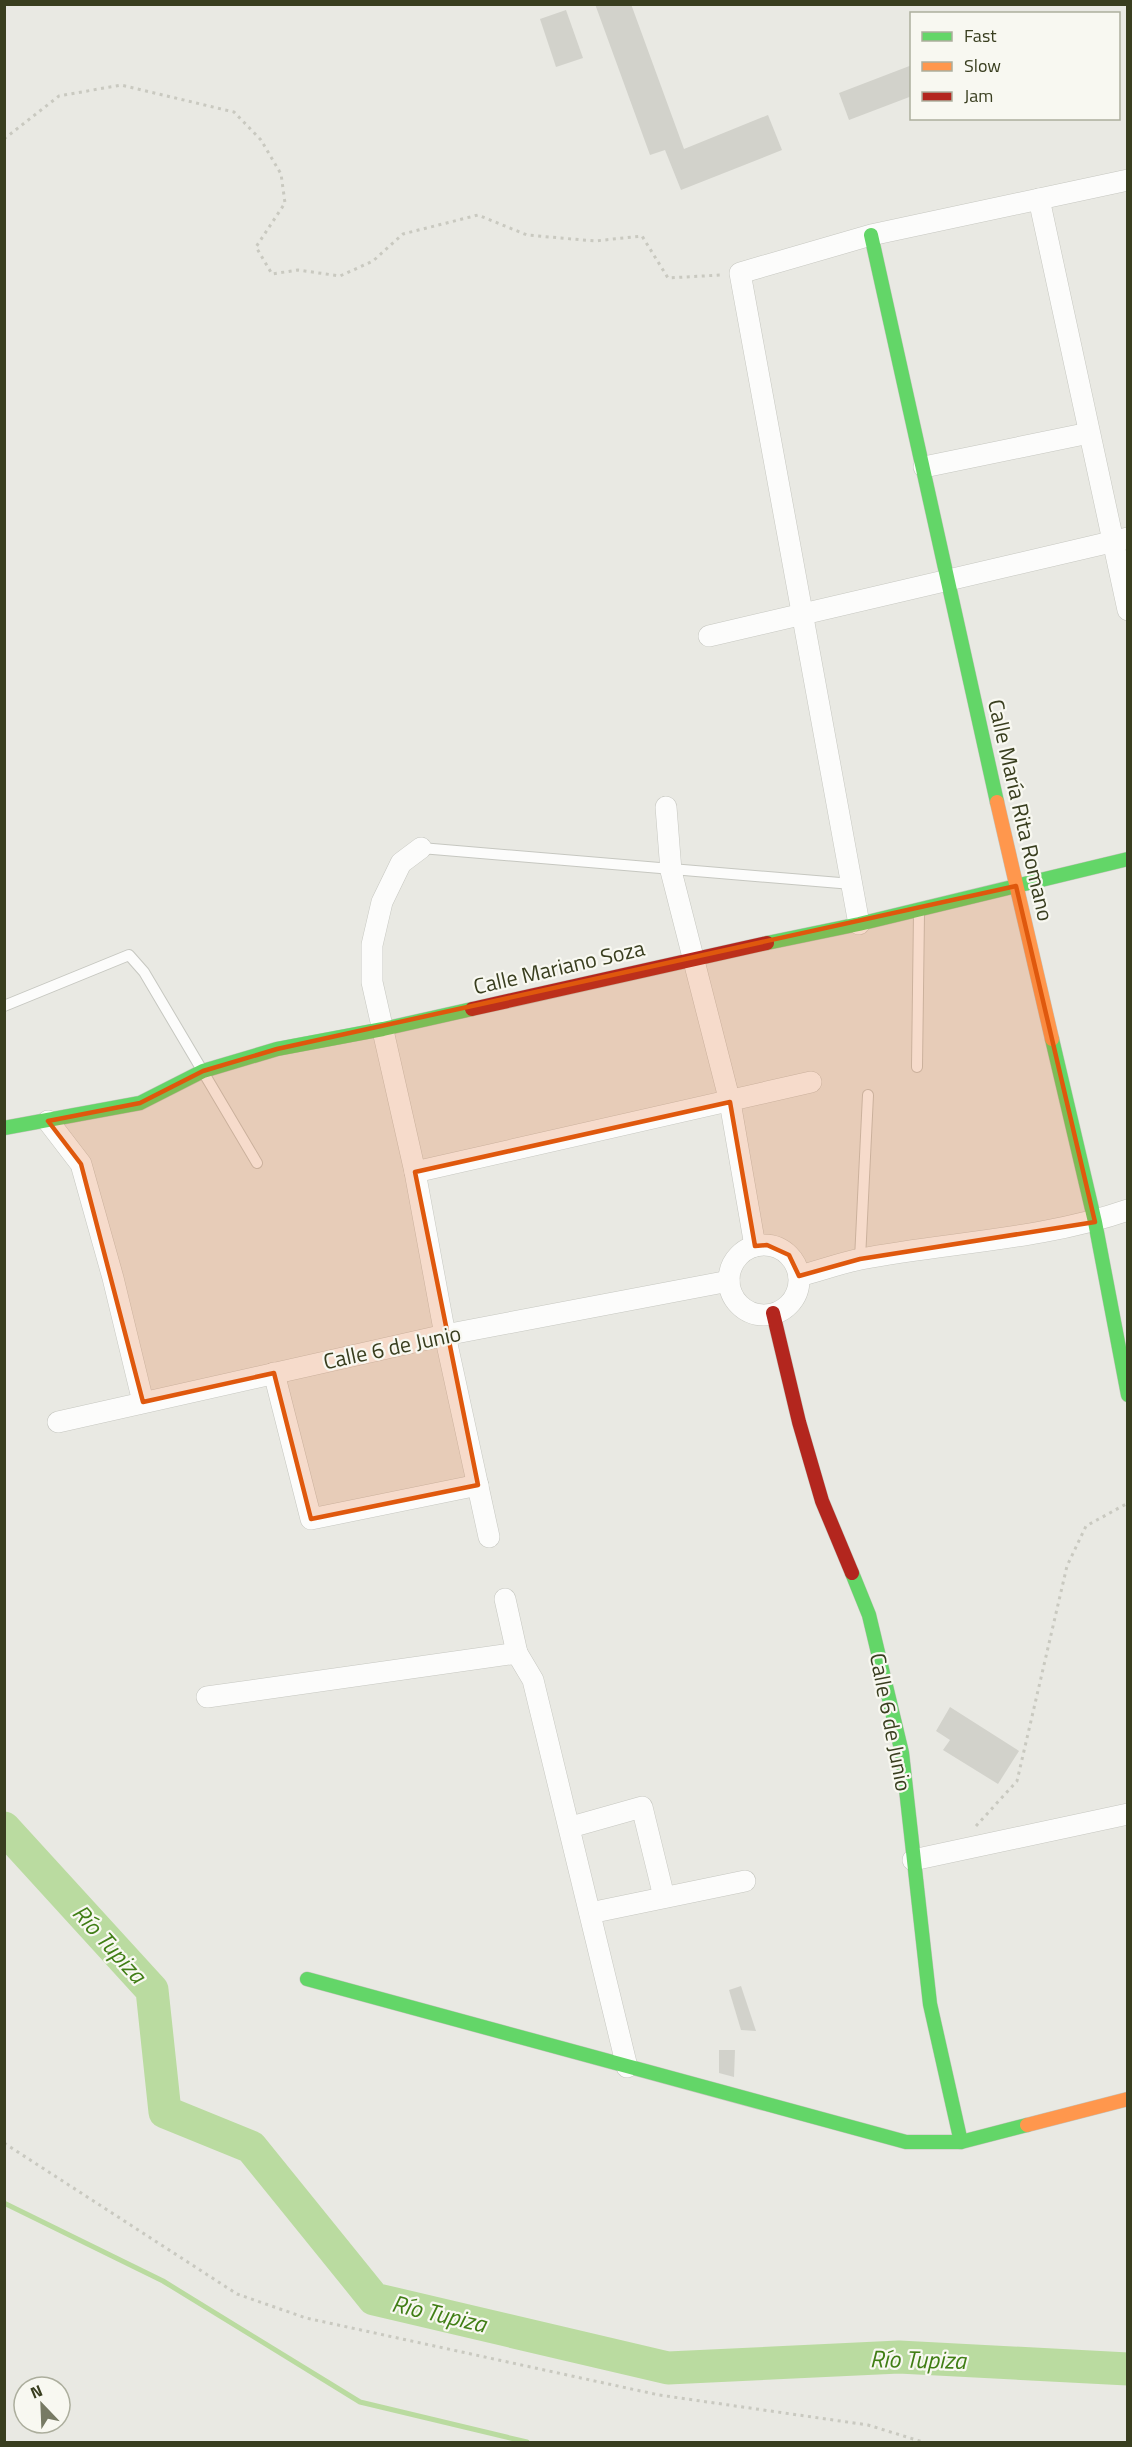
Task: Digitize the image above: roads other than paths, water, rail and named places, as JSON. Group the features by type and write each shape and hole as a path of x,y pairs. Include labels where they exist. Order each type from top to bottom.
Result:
{"street":[{"path":"859,924 740,273 871,236 1128,180"},
{"path":"1039,199 1089,433 1120,540 1128,610"},
{"name":"Calle María Rita Romano","path":"871,236 1016,886 1095,1222 1128,1395"},
{"path":"924,467 1089,433"},
{"path":"709,636 1120,540"},
{"path":"666,807 671,868 730,1102 755,1246"},
{"path":"421,848 402,863 382,902 372,945 372,982 415,1172 445,1335 489,1537"},
{"name":"Calle Mariano Soza","path":"4,1128 140,1103 203,1071 277,1049 383,1029 693,958 859,924 1128,859"},
{"path":"415,1172 811,1083"},
{"path":"48,1121 81,1164 113,1278 143,1402"},
{"path":"799,1276 860,1259 1007,1238 1095,1222 1128,1210"},
{"path":"767,1245 779,1248 789,1255 796,1265 799,1276 795,1296 790,1304 773,1313 752,1313 743,1308 731,1291 729,1281 730,1269 744,1251 755,1246 767,1245"},
{"name":"Calle 6 de Junio","path":"58,1422 445,1335 729,1281"},
{"name":"Calle 6 de Junio","path":"773,1313 799,1422 822,1501 869,1615 902,1753 930,2004 961,2142"},
{"path":"274,1373 311,1519 478,1485"},
{"path":"505,1599 517,1653 533,1680 571,1827 627,2067"},
{"path":"207,1697 517,1653"},
{"path":"571,1827 642,1807 664,1898"},
{"path":"913,1860 1128,1814"},
{"path":"590,1913 745,1881"},
{"path":"307,1979 906,2142 961,2142 1128,2099"}],"lane":[{"path":"421,848 852,884"},
{"path":"917,1067 919,910"},
{"path":"4,1006 129,955 144,972 257,1162"},
{"path":"860,1259 867,1095"}],"waterway":[{"name":"Río Tupiza","path":"4,1828 152,1990 165,2112 251,2147 374,2299 668,2368 899,2357 1128,2369"},
{"path":"4,2203 163,2281 360,2402 527,2442"}]}
